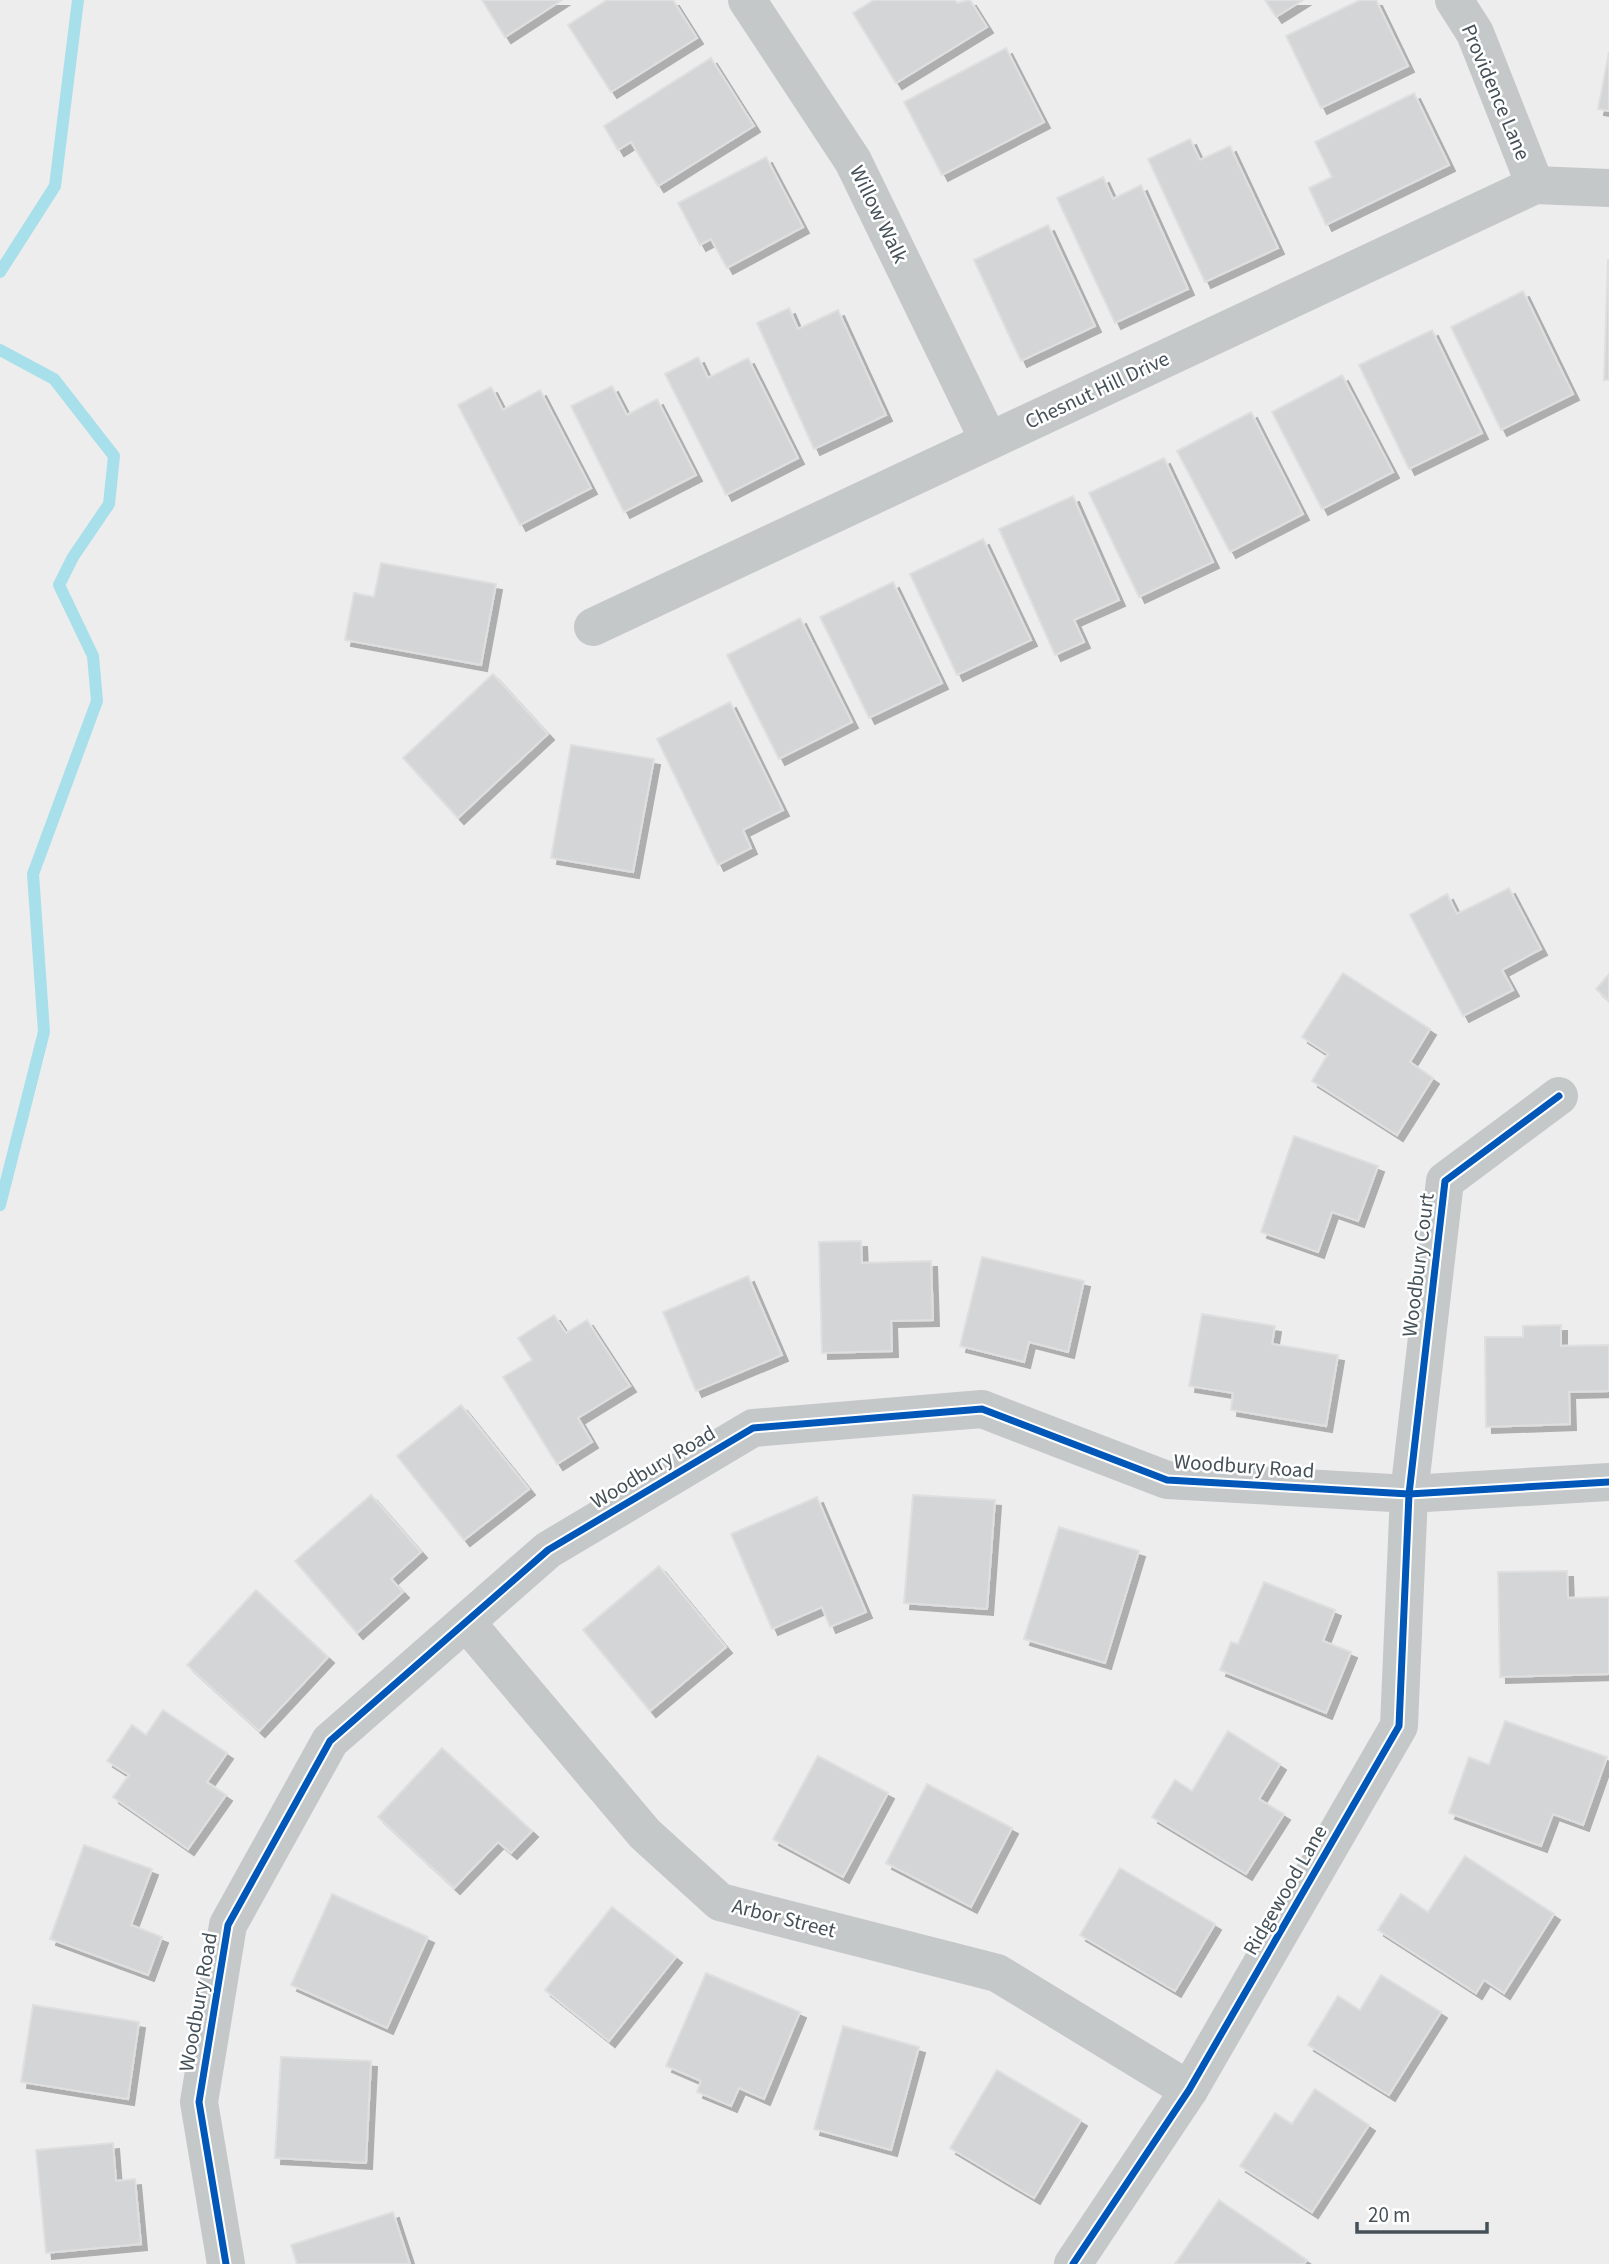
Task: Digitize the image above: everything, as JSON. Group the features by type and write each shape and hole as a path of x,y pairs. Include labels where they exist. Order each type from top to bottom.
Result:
{"street":[{"name":"Willow Walk","path":"747,0 853,161 989,441"},
{"name":"Providence Lane","path":"1454,0 1475,33 1535,186"},
{"name":"Chesnut Hill Drive","path":"593,627 1535,186 1609,188"},
{"name":"Woodbury Court","path":"1409,1494 1445,1181 1559,1096"},
{"name":"Woodbury Road","path":"226,2264 199,2102 228,1925 330,1741 548,1550 753,1428 982,1409 1167,1480 1409,1494 1609,1482"},
{"name":"Ridgewood Lane","path":"1073,2264 1189,2090 1399,1726 1409,1494"},
{"name":"Arbor Street","path":"466,1622 645,1834 720,1902 997,1973 1189,2090"}],"building":[{"path":"482,0 562,0 505,37"},
{"path":"607,0 673,0 697,38 611,92 568,25"},
{"path":"874,0 955,0 957,3 970,0 987,27 896,83 853,13"},
{"path":"1265,0 1303,0 1276,17"},
{"path":"1360,0 1376,0 1408,66 1321,108 1286,36"},
{"path":"1006,48 1044,122 942,175 904,102"},
{"path":"1609,52 1609,111 1598,109"},
{"path":"711,58 754,126 658,186 631,142 618,150 604,126"},
{"path":"1414,93 1449,165 1326,225 1309,188 1332,177 1315,142"},
{"path":"1190,139 1200,160 1230,146 1278,248 1205,282 1148,159"},
{"path":"766,157 803,227 727,268 711,239 700,245 678,203"},
{"path":"1103,177 1113,199 1141,185 1188,289 1115,323 1057,198"},
{"path":"1048,225 1095,326 1021,361 974,260"},
{"path":"1608,260 1609,380 1604,380"},
{"path":"1523,291 1573,394 1501,430 1451,327"},
{"path":"789,308 798,329 838,310 886,415 814,449 757,323"},
{"path":"1432,330 1482,433 1409,469 1359,365"},
{"path":"698,357 708,378 748,358 798,458 726,495 665,374"},
{"path":"1342,375 1393,472 1322,509 1272,412"},
{"path":"612,386 627,415 657,399 696,475 624,512 571,406"},
{"path":"491,387 503,410 540,390 591,488 520,525 458,405"},
{"path":"1251,412 1303,514 1230,552 1177,451"},
{"path":"1164,458 1213,562 1139,597 1089,493"},
{"path":"1073,496 1119,600 1074,620 1084,642 1055,655 999,529"},
{"path":"983,539 1031,640 957,675 910,574"},
{"path":"381,563 496,584 481,665 345,640 354,593 374,597"},
{"path":"893,582 942,683 869,718 820,617"},
{"path":"800,618 852,722 779,759 727,655"},
{"path":"493,674 548,734 458,818 403,758"},
{"path":"730,702 783,810 743,830 751,848 718,865 657,739"},
{"path":"571,745 654,759 633,872 551,858"},
{"path":"1509,888 1541,949 1502,970 1513,990 1463,1016 1410,915 1447,894 1457,914"},
{"path":"1343,973 1430,1029 1410,1062 1433,1078 1397,1135 1312,1081 1328,1054 1302,1037"},
{"path":"1609,974 1609,1001 1596,989"},
{"path":"1294,1136 1378,1166 1358,1221 1332,1212 1318,1252 1261,1232"},
{"path":"861,1241 862,1263 931,1261 933,1320 891,1321 892,1351 822,1353 819,1242"},
{"path":"982,1257 1084,1281 1068,1352 1029,1342 1024,1362 960,1346"},
{"path":"748,1276 782,1355 696,1391 663,1312"},
{"path":"1202,1314 1275,1326 1272,1344 1338,1355 1326,1426 1231,1410 1233,1393 1189,1386"},
{"path":"554,1315 566,1333 587,1320 630,1386 578,1418 592,1442 557,1464 503,1377 532,1360 518,1338"},
{"path":"1561,1325 1561,1346 1609,1345 1609,1391 1569,1392 1570,1424 1486,1427 1485,1337 1523,1337 1523,1326"},
{"path":"461,1405 529,1489 464,1540 397,1456"},
{"path":"371,1495 421,1552 391,1579 403,1592 357,1633 295,1561"},
{"path":"913,1495 995,1500 987,1609 904,1603"},
{"path":"817,1497 866,1612 830,1627 822,1607 772,1629 731,1534"},
{"path":"1059,1527 1139,1551 1105,1663 1024,1639"},
{"path":"659,1566 726,1647 650,1711 583,1630"},
{"path":"1567,1571 1568,1598 1609,1597 1609,1674 1500,1677 1498,1572"},
{"path":"1264,1582 1335,1610 1323,1641 1351,1652 1326,1713 1220,1670 1231,1642 1238,1644"},
{"path":"256,1590 328,1657 259,1731 187,1665"},
{"path":"163,1710 227,1753 207,1782 226,1795 188,1849 113,1797 129,1775 107,1761 132,1725 146,1735"},
{"path":"1505,1721 1607,1757 1583,1825 1553,1814 1541,1846 1449,1813 1469,1757 1489,1765"},
{"path":"1228,1731 1280,1764 1259,1799 1284,1814 1246,1874 1152,1817 1175,1780 1192,1791"},
{"path":"442,1748 532,1831 511,1853 498,1842 454,1888 378,1817"},
{"path":"818,1756 888,1793 843,1877 773,1839"},
{"path":"927,1784 1012,1828 971,1907 886,1863"},
{"path":"84,1845 152,1869 131,1925 162,1937 148,1975 50,1939"},
{"path":"1465,1856 1554,1914 1504,1993 1484,1980 1476,1993 1378,1930 1401,1894 1428,1912"},
{"path":"1120,1868 1215,1924 1175,1991 1080,1935"},
{"path":"332,1894 428,1937 387,2028 291,1985"},
{"path":"612,1907 676,1957 609,2041 545,1990"},
{"path":"706,1973 800,2012 764,2099 739,2088 731,2106 697,2092 701,2081 666,2066"},
{"path":"1381,1975 1441,2012 1389,2095 1308,2045 1338,1996 1360,2010"},
{"path":"33,2005 139,2022 128,2099 21,2082"},
{"path":"843,2026 919,2047 891,2150 814,2129"},
{"path":"281,2057 371,2061 366,2163 275,2158"},
{"path":"997,2070 1081,2120 1034,2198 950,2148"},
{"path":"1315,2089 1369,2125 1312,2212 1240,2166 1275,2113 1292,2124"},
{"path":"113,2143 116,2181 135,2179 141,2244 46,2253 36,2150"},
{"path":"1219,2200 1307,2260 1304,2264 1175,2264"},
{"path":"393,2212 410,2264 297,2264 291,2245"}],"waterway":[{"path":"0,272 55,186 78,0"},
{"path":"0,350 54,379 114,456 109,504 73,557 59,585 93,656 97,701 33,874 44,1032 0,1205"}],"cycle path":[{"path":"1073,2264 1189,2090 1399,1726 1409,1494 1445,1181 1559,1096"},
{"path":"226,2264 199,2102 228,1925 330,1741 548,1550 753,1428 982,1409 1167,1480 1409,1494 1609,1482"}]}
